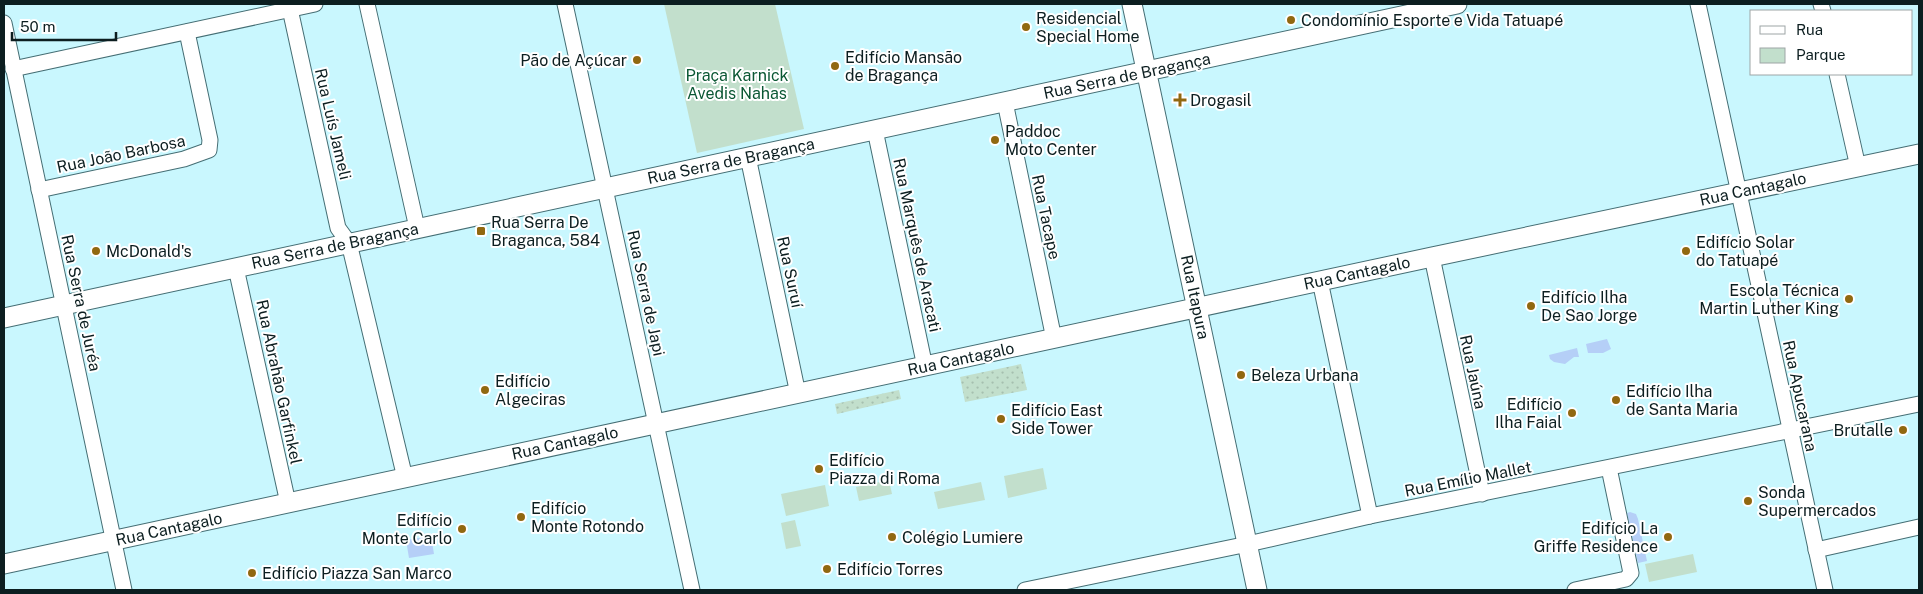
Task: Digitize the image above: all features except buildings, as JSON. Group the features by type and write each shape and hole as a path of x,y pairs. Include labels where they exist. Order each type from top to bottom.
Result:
{"street":[{"path":"13,69 315,4"},
{"path":"367,4 417,228"},
{"name":"Rua Serra de Japi","path":"565,4 692,590"},
{"name":"Rua Itapura","path":"1132,4 1257,590"},
{"name":"Rua Serra de Bragança","path":"4,318 1457,4"},
{"name":"Rua Apucarana","path":"1698,4 1824,590"},
{"name":"Rua Luís Jameli","path":"290,9 338,228 349,243 405,478"},
{"name":"Rua Serra de Juréa","path":"4,23 124,590"},
{"name":"Rua João Barbosa","path":"39,190 184,159 208,150 210,140 187,32"},
{"path":"1837,75 1858,167"},
{"name":"Rua Tacape","path":"1005,102 1054,339"},
{"name":"Rua Marquês de Aracati","path":"875,130 925,367"},
{"name":"Rua Cantagalo","path":"4,564 1919,154"},
{"name":"Rua Suruí","path":"748,157 798,394"},
{"name":"Rua Jaúna","path":"1432,257 1482,494"},
{"name":"Rua Abrahão Garfinkel","path":"236,268 288,504"},
{"path":"1320,281 1370,516"},
{"name":"Rua Emílio Mallet","path":"1025,590 1248,544 1370,516 1919,404"},
{"path":"1575,590 1626,579 1631,574 1609,468"},
{"path":"1816,550 1919,527"}],"green space":[{"name":"Praça Karnick Avedis Nahas","path":"664,4 775,4 804,129 697,153"},
{"path":"1021,364 1027,390 965,402 960,377"},
{"path":"899,390 901,399 837,414 835,404"},
{"path":"1043,468 1047,489 1008,498 1004,476"},
{"path":"889,480 892,494 859,501 856,487"},
{"path":"981,482 985,500 938,509 934,492"},
{"path":"825,485 829,506 786,516 781,494"},
{"path":"795,520 801,546 786,549 781,523"},
{"path":"1693,554 1697,572 1649,582 1645,564"}],"water":[{"path":"1607,339 1611,349 1603,353 1588,353 1586,344"},
{"path":"1577,348 1579,357 1574,357 1565,364 1554,362 1550,359 1549,355"},
{"path":"1627,513 1636,514 1638,519 1647,561 1638,563"},
{"path":"431,536 434,554 409,558 406,540"}],"place":[{"name":"Condomínio Esporte e Vida Tatuapé","path":"1291,20"},
{"name":"Residencial Special Home","path":"1026,27"},
{"name":"Pão de Açúcar","path":"637,60"},
{"name":"Edifício Mansão de Bragança","path":"835,66"},
{"name":"Drogasil","path":"1180,100"},
{"name":"Paddoc Moto Center","path":"995,140"},
{"name":"Rua Serra De Braganca, 584","path":"481,231"},
{"name":"McDonald's","path":"96,251"},
{"name":"Edifício Solar do Tatuapé","path":"1686,251"},
{"name":"Escola Técnica Martin Luther King","path":"1849,299"},
{"name":"Edifício Ilha De Sao Jorge","path":"1531,306"},
{"name":"Beleza Urbana","path":"1241,375"},
{"name":"Edifício Algeciras","path":"485,390"},
{"name":"Edifício Ilha de Santa Maria","path":"1616,400"},
{"name":"Edifício Ilha Faial","path":"1572,413"},
{"name":"Edifício East Side Tower","path":"1001,419"},
{"name":"Brutalle","path":"1903,430"},
{"name":"Edifício Piazza di Roma","path":"819,469"},
{"name":"Sonda Supermercados","path":"1748,501"},
{"name":"Edifício Monte Rotondo","path":"521,517"},
{"name":"Edifício Monte Carlo","path":"462,529"},
{"name":"Colégio Lumiere","path":"892,537"},
{"name":"Edifício La Griffe Residence","path":"1668,537"},
{"name":"Edifício Torres","path":"827,569"},
{"name":"Edifício Piazza San Marco","path":"252,573"}]}
